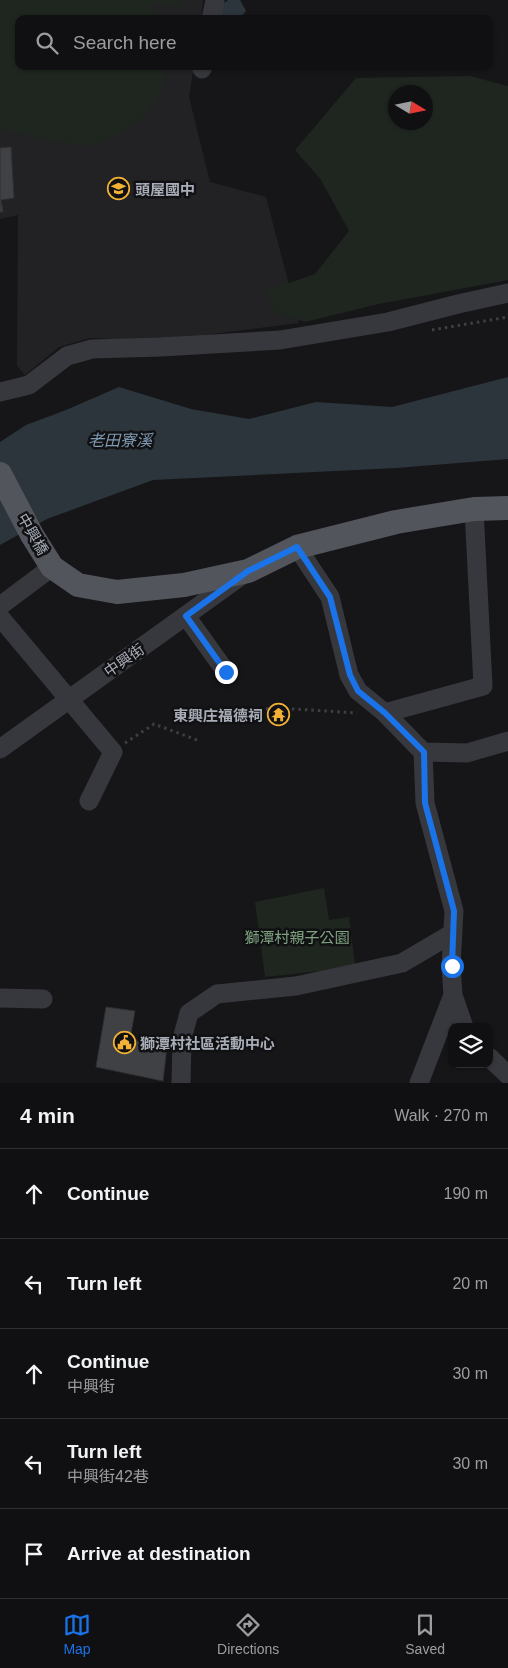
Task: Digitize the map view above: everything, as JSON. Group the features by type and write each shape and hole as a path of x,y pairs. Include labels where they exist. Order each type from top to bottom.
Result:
{"main road":[{"name":"中興橋","path":"0,474 32,536 52,567"},
{"path":"52,567 78,585 117,592 184,585 248,571 297,547 396,522 474,510 508,508"}],"street":[{"path":"212,15 214,0"},
{"path":"0,392 29,385 68,356 92,349 280,340 388,322 508,293"},
{"path":"385,713 483,686 474,510"},
{"path":"297,547 330,597 350,675 358,691 385,713 424,752 467,753 508,741"},
{"path":"0,606 52,567"},
{"name":"中興街","path":"0,748 248,571"},
{"path":"186,616 226,672"},
{"path":"0,617 113,752 89,801"},
{"path":"424,752 425,803 454,911 453,995 463,1023"},
{"path":"180,1083 182,1039 189,1013 217,994 296,986 402,963 453,933"},
{"path":"419,1083 453,995"},
{"path":"0,998 43,999"},
{"path":"493,1061 508,1074"},
{"path":"506,1083 508,1079"}],"path":[{"path":"253,710 278,708 344,713 385,713"},
{"path":"113,752 154,724 197,740"}],"shaded area":[{"name":"頭屋國中","path":"0,0 203,0 201,15 15,15 15,70 193,70 189,97 210,182 266,197 299,323 157,341 90,338 59,347 25,375 17,366 18,215 0,219"}],"green space":[{"path":"0,0 182,0 181,7 150,2 157,15 15,15 15,70 165,70 158,97 149,110 139,121 113,138 83,146 0,130"},
{"path":"470,76 508,86 508,280 379,304 305,322 274,311 266,291 315,274 349,231 321,180 295,150 356,78"},
{"name":"獅潭村親子公園","path":"324,888 329,920 349,917 355,964 321,971 265,977 255,902"}],"water":[{"path":"228,0 240,0 246,11 242,15 220,15 221,5"},
{"name":"老田寮溪","path":"508,377 508,459 396,468 153,480 47,519 0,545 0,442 26,425 119,387 191,409 249,419 316,402 392,407"}],"building":[{"path":"11,147 14,198 1,200 3,212 0,212 0,148"},
{"name":"獅潭村社區活動中心","path":"106,1007 135,1011 130,1039 167,1046 163,1081 96,1067"}],"place":[{"name":"頭屋國中","path":"119,189"},
{"name":"東興庄福德祠","path":"279,715"},
{"name":"獅潭村社區活動中心","path":"124,1043"}],"route":[{"path":"226,672 186,616 248,571 297,547 330,597 350,675 358,691 385,713 424,752 425,803 454,911 452,966"}]}
